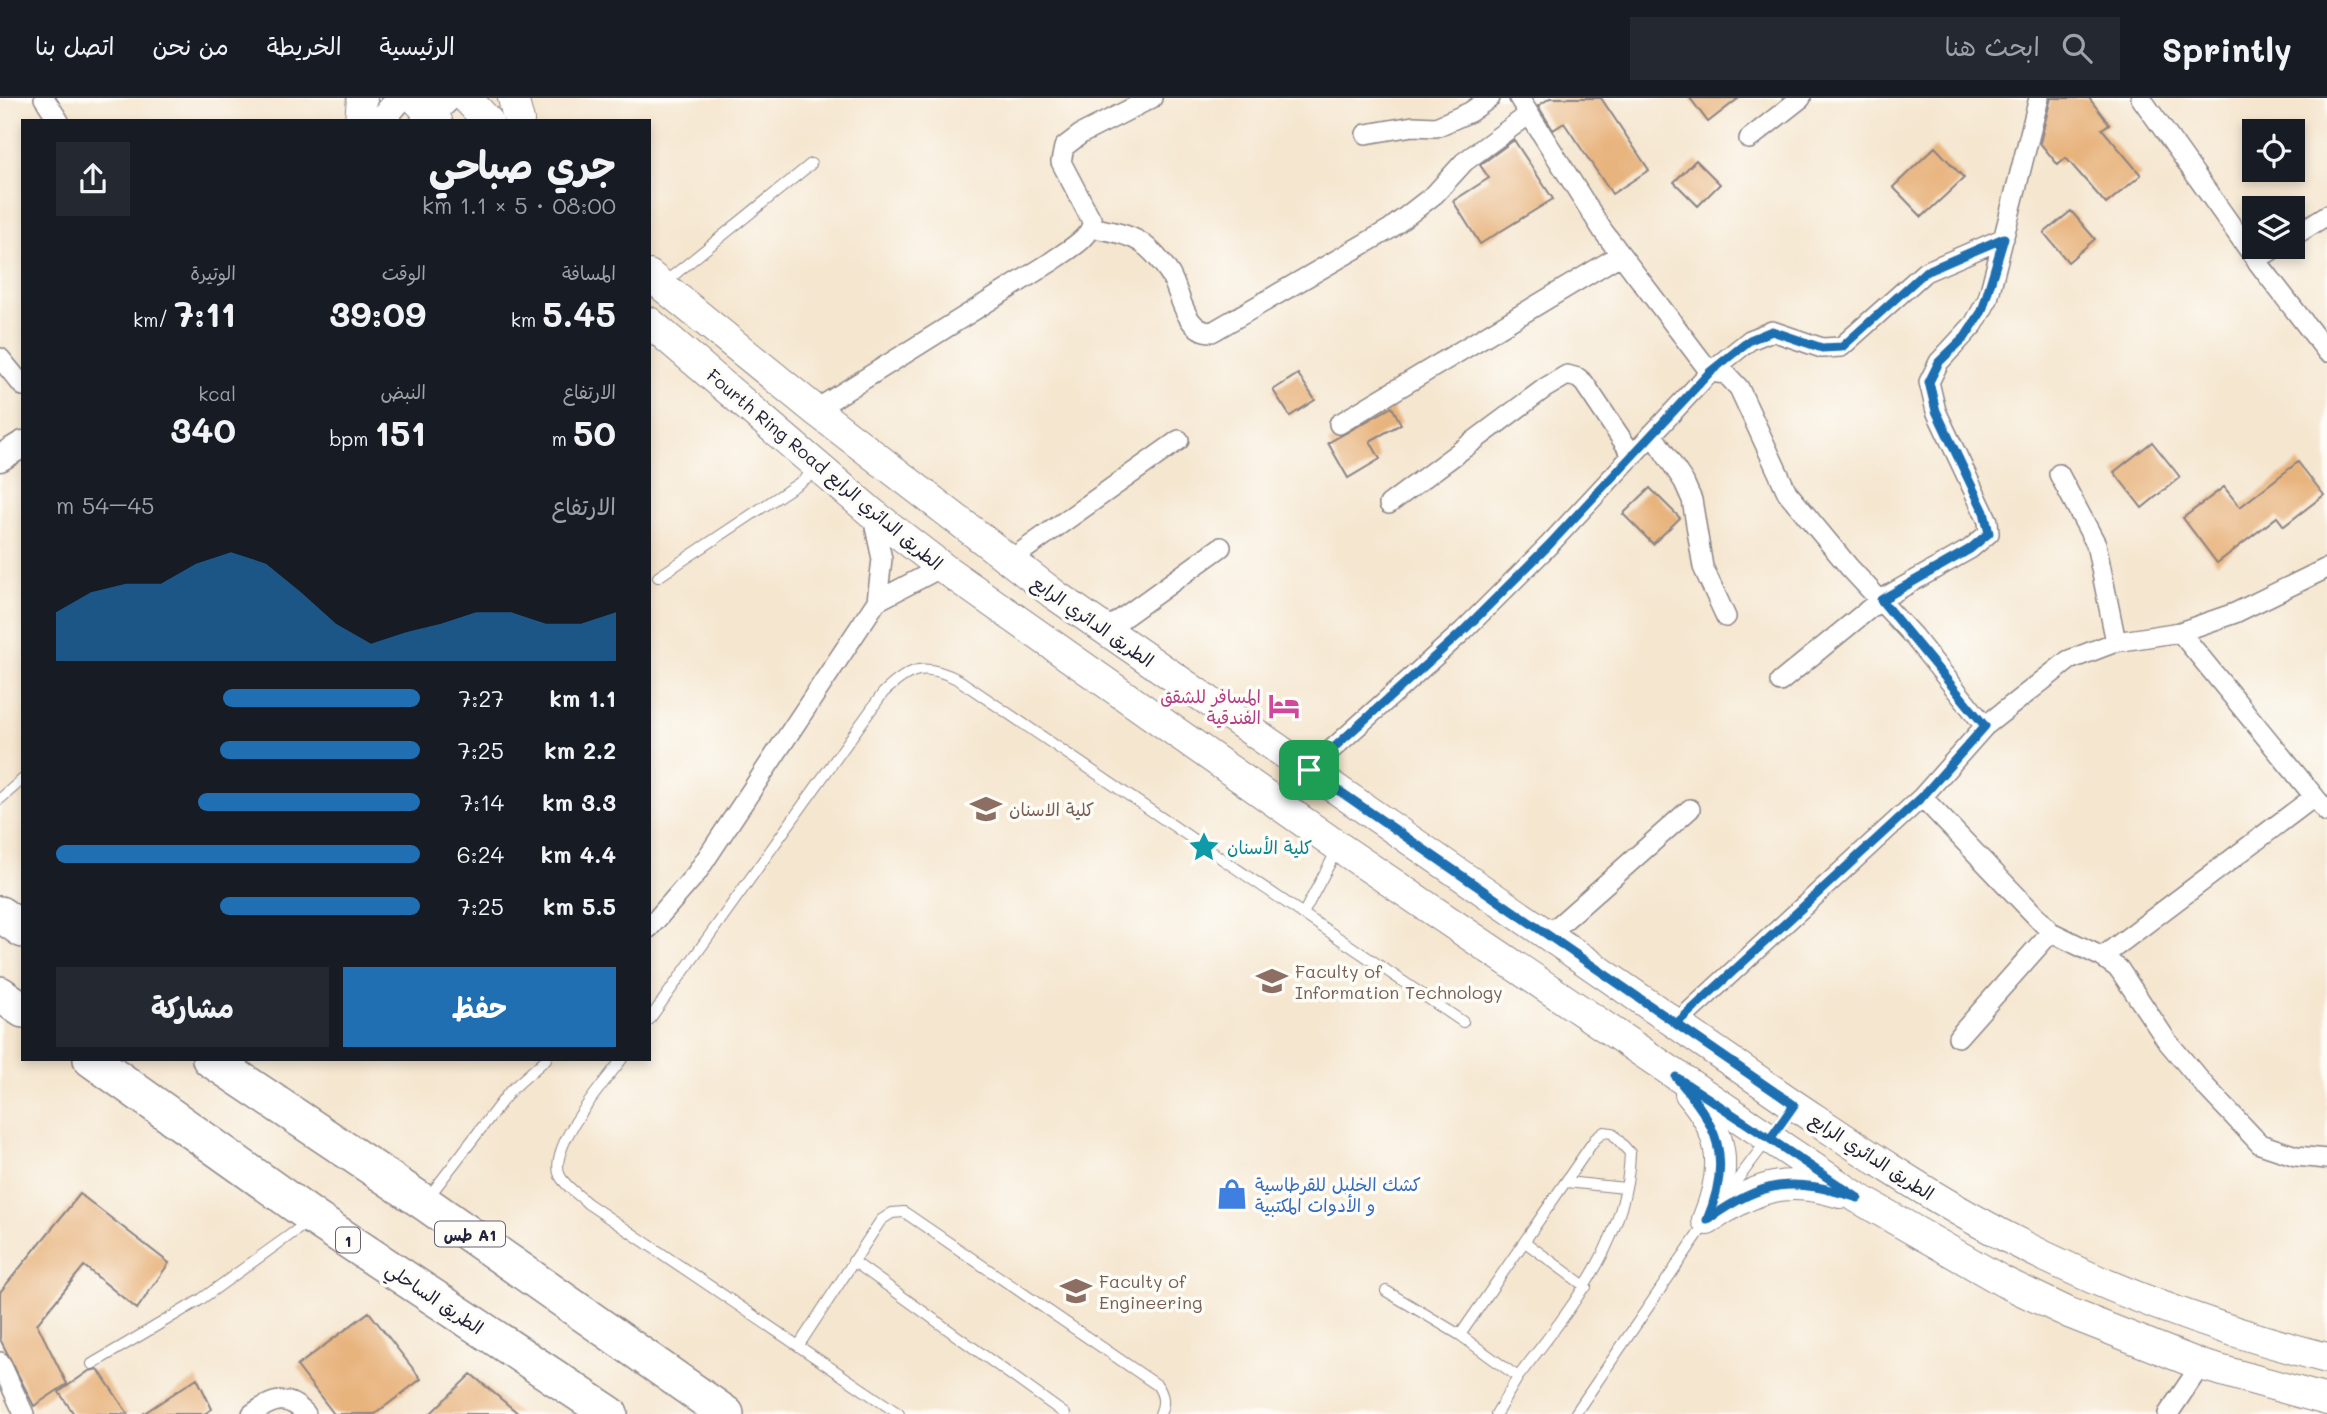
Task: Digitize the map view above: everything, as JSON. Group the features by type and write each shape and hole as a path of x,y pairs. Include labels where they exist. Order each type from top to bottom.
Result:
{"highway":[{"path":"0,914 21,929"},
{"name":"الطريق الساحلي","path":"94,1061 314,1218 610,1414"},
{"name":"طس A1","path":"213,1061 425,1203 726,1414"}],"main road":[{"path":"360,119 362,98"},
{"path":"466,98 486,119"},
{"path":"513,98 518,119"},
{"name":"الطريق الدائري الرابع","path":"655,280 815,410 1010,561 1106,631 1794,1105 1928,1192 2029,1248 2163,1307 2232,1331 2327,1358"},
{"name":"Fourth Ring Road الطريق الدائري الرابع","path":"651,324 872,513 942,567 1339,847"},
{"path":"1339,847 1858,1198 2004,1282 2069,1313 2201,1365 2327,1400"},
{"path":"1676,1077 1703,1109 1714,1131 1720,1154 1721,1179 1707,1220"},
{"path":"1707,1220 1757,1190 1787,1184 1818,1186 1858,1198"}],"street":[{"path":"44,98 58,119"},
{"path":"383,119 400,98"},
{"path":"1093,228 1092,221 1061,162 1064,147 1081,134 1153,98"},
{"path":"1366,134 1413,127 1436,127 1470,112 1490,98"},
{"path":"1749,139 1801,98"},
{"path":"1780,682 1881,600 1970,549 1989,533 1984,512 1936,411 1929,382 1939,362 1965,337 1982,311 2004,238 2039,98"},
{"path":"2141,98 2256,260 2327,352"},
{"path":"1093,228 1139,241 1170,274 1195,326 1204,332 1212,332 1390,229 1435,194 1464,162 1524,106 1620,255 1710,372 1726,374 1740,388 1787,492 1985,726"},
{"path":"2305,229 2327,215"},
{"path":"815,410 1051,262 1093,228"},
{"path":"1309,770 1463,631 1633,456 1710,372 1750,340 1772,331 1822,348 1842,347 1925,272 2004,238"},
{"path":"1339,424 1620,255"},
{"path":"0,358 21,384"},
{"path":"1389,504 1545,388 1567,375 1578,377 1584,383 1633,456"},
{"path":"1652,434 1684,482 1692,500 1703,567 1726,617"},
{"path":"1010,561 1179,440"},
{"path":"0,458 21,445"},
{"path":"2059,474 2096,544 2116,642"},
{"path":"651,926 696,874 877,601 883,559 872,513"},
{"path":"1106,631 1221,547"},
{"path":"877,601 942,567"},
{"path":"1676,1024 1922,797 1985,726 2069,660 2116,642 2180,632 2235,613 2327,568"},
{"path":"2180,632 2327,813"},
{"path":"1922,797 2051,932 2102,957 2119,969 2167,1041 2260,1144 2296,1156 2327,1159"},
{"path":"2102,957 2314,797"},
{"path":"1548,935 1690,809"},
{"path":"1958,1037 2051,932"},
{"path":"0,1362 24,1414"},
{"path":"2168,1414 2201,1365"},
{"path":"252,1414 267,1404 281,1400 293,1402 306,1414"}],"lane":[{"path":"655,280 811,164"},
{"path":"658,577 821,468"},
{"path":"651,1017 883,693 895,681 926,668 939,669 959,680 1463,1022"},
{"path":"0,799 21,781"},
{"path":"1303,914 1339,847"},
{"path":"425,1203 510,1091 544,1061"},
{"path":"621,1061 568,1134 558,1164 561,1177 587,1202 898,1414"},
{"path":"1575,1414 1707,1220 1794,1105"},
{"path":"1460,1335 1595,1139 1608,1132 1623,1142 1630,1153 1625,1188 1612,1240 1586,1287 1518,1377 1496,1414"},
{"path":"1566,1182 1625,1188"},
{"path":"799,1345 881,1220 892,1213 904,1212 1157,1385 1163,1394 1164,1406 1160,1414"},
{"path":"92,1364 200,1300 314,1218"},
{"path":"1525,1242 1586,1287"},
{"path":"853,1261 1065,1414"},
{"path":"1386,1292 1460,1335 1518,1377"}],"building":[{"path":"1550,98 1601,98 1649,170 1612,194 1564,123 1553,130 1538,106"},
{"path":"1690,98 1739,98 1708,122"},
{"path":"2051,98 2089,98 2109,124 2102,129 2141,175 2106,204 2066,158 2058,165 2040,143"},
{"path":"1514,140 1553,199 1480,244 1453,201 1489,178 1480,165"},
{"path":"1935,147 1964,178 1922,217 1893,187"},
{"path":"1696,160 1720,184 1698,206 1674,182"},
{"path":"2071,211 2095,239 2068,262 2044,233"},
{"path":"1298,374 1315,400 1290,416 1273,390"},
{"path":"1392,407 1401,424 1370,441 1380,459 1348,478 1328,443"},
{"path":"2152,442 2180,477 2142,508 2114,472"},
{"path":"2298,462 2324,495 2284,526 2277,517 2217,563 2183,518 2224,487 2240,507"},
{"path":"1650,488 1680,518 1653,544 1623,514"},
{"path":"80,1194 169,1263 137,1309 84,1266 37,1324 67,1384 34,1406 0,1339 0,1292"},
{"path":"369,1312 421,1379 375,1414 334,1414 297,1366"},
{"path":"98,1369 128,1414 74,1414 59,1392 89,1371"},
{"path":"471,1374 519,1414 430,1414"},
{"path":"197,1378 212,1409 204,1414 143,1414"}],"place":[{"name":"المسافر للشقق الفندقية","path":"1284,706"},
{"name":"كلية الاسنان","path":"986,809"},
{"name":"كلية الأسنان","path":"1204,847"},
{"name":"Faculty of Information Technology","path":"1272,981"},
{"name":"كشك الخليل للقرطاسية و الأدوات المكتبية","path":"1232,1194"},
{"name":"Faculty of Engineering","path":"1076,1291"}],"route":[{"path":"1309,770 1463,631 1549,545 1710,372 1750,340 1772,331 1804,339 1822,348 1842,347 1925,272 2004,238 1988,299 1982,311 1965,337 1939,362 1929,382 1936,411 1988,521 1989,533 1970,549 1881,600 1985,726 1922,797 1676,1024 1794,1105 1770,1139 1858,1198 1818,1186 1787,1184 1757,1190 1707,1220 1721,1179 1720,1154 1714,1131 1703,1109 1676,1077 1770,1139 1794,1105 1309,770"}]}
